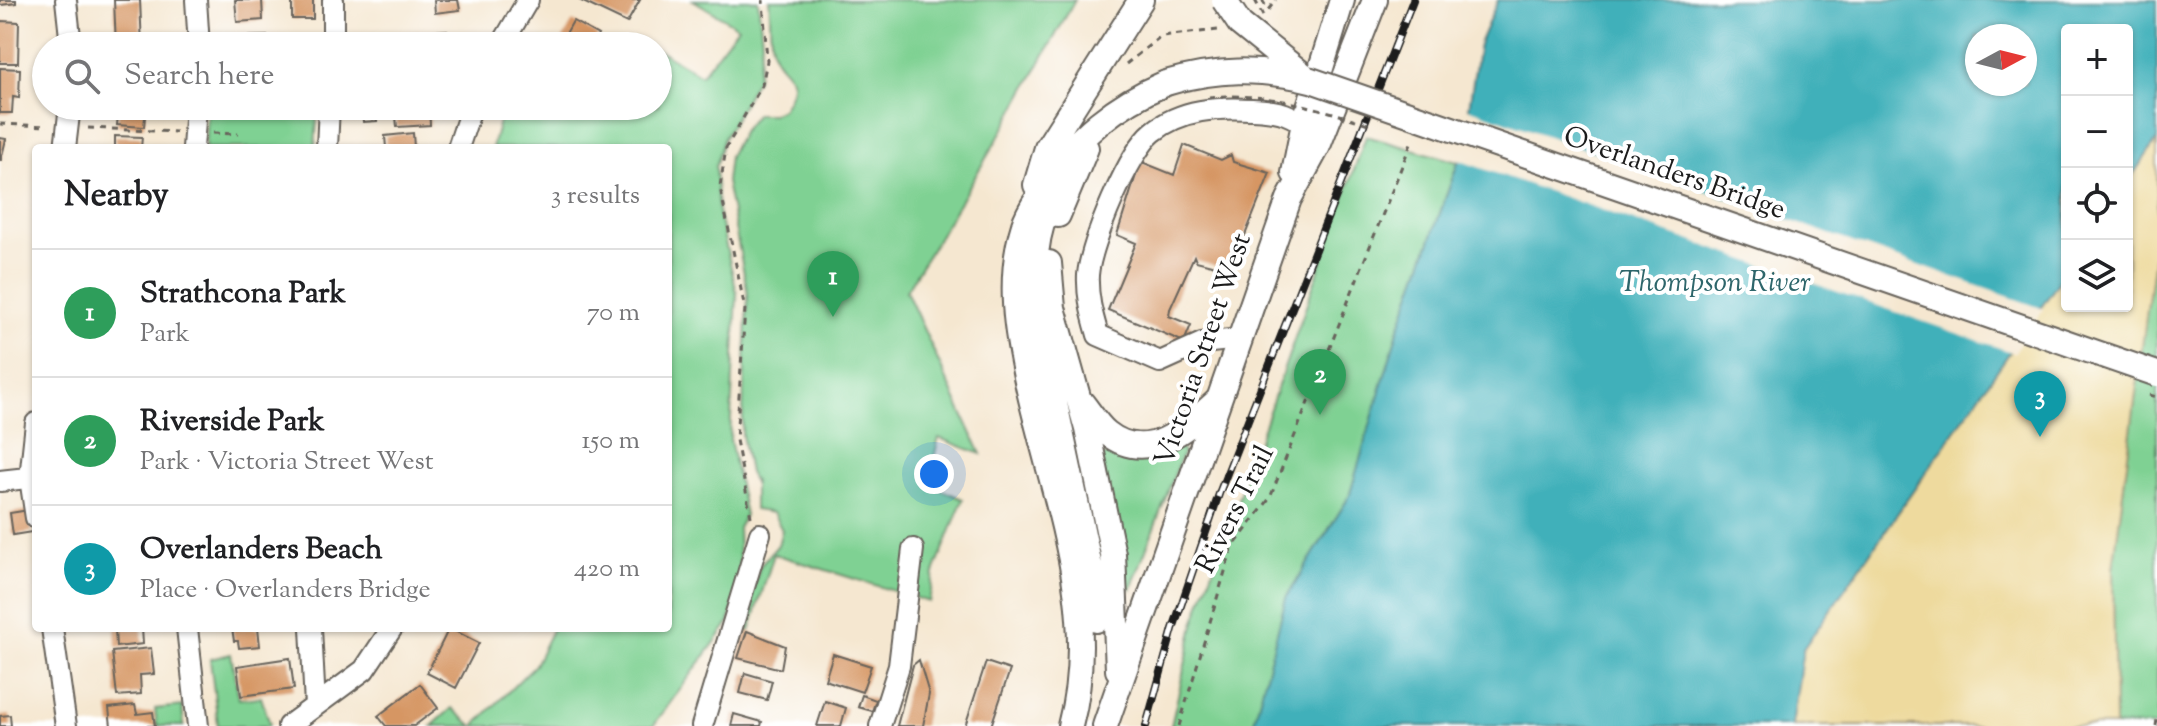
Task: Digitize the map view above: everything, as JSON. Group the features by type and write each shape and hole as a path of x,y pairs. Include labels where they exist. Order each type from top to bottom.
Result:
{"main road":[{"path":"1070,726 1080,683 1082,635 1060,511 1014,322 1015,276 1025,220 1047,148 1141,0"},
{"path":"1224,0 1240,24 1311,80"},
{"path":"1333,28 1334,0"},
{"path":"1289,199 1304,123 1342,0"},
{"name":"Victoria Street West","path":"1105,726 1289,199 1318,146 1375,0"},
{"name":"Overlanders Bridge","path":"1101,122 1133,97 1200,73 1250,69 1311,80 2157,374"},
{"path":"1025,220 1063,155 1101,122"},
{"path":"1088,726 1097,634 1093,581 1036,315 1033,272 1038,234 1052,199 1101,122"},
{"path":"1086,148 1061,203 1048,270 1053,308 1078,398 1113,554 1119,685"},
{"path":"1078,398 1107,433 1131,445 1147,446 1167,440 1186,428 1217,401"}],"street":[{"path":"66,0 69,32"},
{"path":"196,0 198,32"},
{"path":"333,0 333,32"},
{"path":"509,32 528,0"},
{"path":"1239,339 1202,343 1160,362 1098,335 1089,303 1088,271 1125,166 1153,132 1183,117 1218,107 1286,113 1304,123 1318,146"},
{"path":"66,144 69,120"},
{"path":"193,144 195,120"},
{"path":"327,144 328,120"},
{"path":"459,144 467,120"},
{"path":"0,481 32,477"},
{"path":"702,726 760,534"},
{"path":"880,726 899,666 913,549"},
{"path":"53,632 66,726"},
{"path":"187,632 198,726"},
{"path":"311,632 315,706"},
{"path":"288,726 364,670 389,632"}],"path":[{"path":"760,534 749,512 736,440 745,309 720,187 726,148 762,85 767,61 763,0"},
{"path":"1262,0 1268,10 1276,0"},
{"path":"1157,38 1219,30"},
{"path":"1209,97 1241,95 1286,100 1382,128"},
{"path":"0,124 176,132"},
{"path":"209,133 238,134"},
{"name":"Rivers Trail","path":"1179,726 1232,548 1270,498 1412,138"},
{"path":"2156,726 2157,719"}],"green space":[{"path":"693,0 758,0 762,41 757,78 723,140 715,167 718,212 737,293 730,439 745,515 738,528 740,579 729,623 653,726 474,726 535,665 551,632 672,632 672,144 493,144 499,120 672,120 672,58 701,75 738,27"},
{"path":"769,0 1075,0 1006,125 906,291 981,454 939,438 927,484 963,499 934,573 929,602 774,554 750,631 742,627 760,566 778,545 782,530 773,513 754,510 754,482 749,473 742,435 748,294 726,182 729,156 743,130 756,114 772,114 782,109 792,87 789,74 773,52"},
{"path":"206,120 317,120 315,144 205,144"},
{"path":"1366,136 1458,162 1397,334 1349,497 1286,598 1253,726 1171,726 1195,621"},
{"path":"2157,233 2157,726 2115,726 2113,569"},
{"path":"1181,447 1183,452 1131,589 1125,586 1100,456 1118,453 1154,457"},
{"path":"231,654 239,699 261,697 270,724 267,726 218,726 210,659"},
{"path":"182,706 184,726 157,726 155,709"},
{"path":"452,708 473,726 432,726"}],"sand":[{"path":"2157,140 2157,233 2113,569 2115,726 1792,726 1803,649 2061,279 2061,312 2133,312 2133,174"}],"water":[{"name":"Thompson River","path":"1498,0 2157,0 2157,140 2133,174 2133,24 2061,24 2061,279 1803,649 1792,726 1253,726 1286,598 1349,497 1397,334 1462,152 1479,44"}],"pier":[{"path":"1465,107 2044,309 2014,353 1455,159"}],"building":[{"path":"0,0 16,0 16,3 0,5"},
{"path":"114,0 140,0 141,32 115,32"},
{"path":"235,0 262,0 263,20 237,22"},
{"path":"292,0 313,0 313,19 292,19"},
{"path":"434,0 458,0 460,10 435,13"},
{"path":"579,0 640,0 627,23"},
{"path":"0,21 19,22 18,63 0,63"},
{"path":"573,21 593,32 567,32"},
{"path":"0,68 20,69 19,98 13,97 12,113 0,113"},
{"path":"118,120 145,120 144,127 117,125"},
{"path":"396,120 430,120 430,125 397,127"},
{"path":"413,133 414,144 386,144 385,136"},
{"path":"115,136 142,137 141,144 115,144"},
{"path":"0,138 6,139 1,160 0,160"},
{"path":"1184,145 1221,160 1231,155 1233,162 1270,173 1231,270 1196,261 1194,256 1169,316 1191,325 1184,342 1108,310 1136,243 1117,235 1136,175 1142,162 1174,175"},
{"path":"29,510 32,532 13,535 10,513"},
{"path":"747,631 785,646 781,669 738,658"},
{"path":"115,632 142,632 143,644 116,647"},
{"path":"233,632 258,632 260,646 239,648 238,641 234,641"},
{"path":"447,632 457,632 479,643 456,688 427,673"},
{"path":"151,648 154,674 140,675 141,694 117,696 112,652"},
{"path":"833,654 871,666 862,692 825,680"},
{"path":"290,658 294,689 241,696 237,666"},
{"path":"919,660 929,694 923,726 897,726 913,665"},
{"path":"986,662 1010,670 991,726 965,726"},
{"path":"745,673 772,681 767,700 740,693"},
{"path":"420,684 438,708 414,726 386,726 378,716"},
{"path":"862,695 876,700 872,711 858,707"},
{"path":"825,701 846,708 841,726 817,726"},
{"path":"135,705 137,714 153,712 155,726 111,726 109,708"},
{"path":"734,714 762,722 761,726 731,726"},
{"path":"10,715 11,726 0,726 0,716"}],"railway":[{"path":"1146,726 1173,629 1220,491 1413,0"}],"place":[{"name":"Strathcona Park","path":"833,317"},
{"name":"Riverside Park","path":"1320,415"},
{"name":"Overlanders Beach","path":"2040,437"}]}
